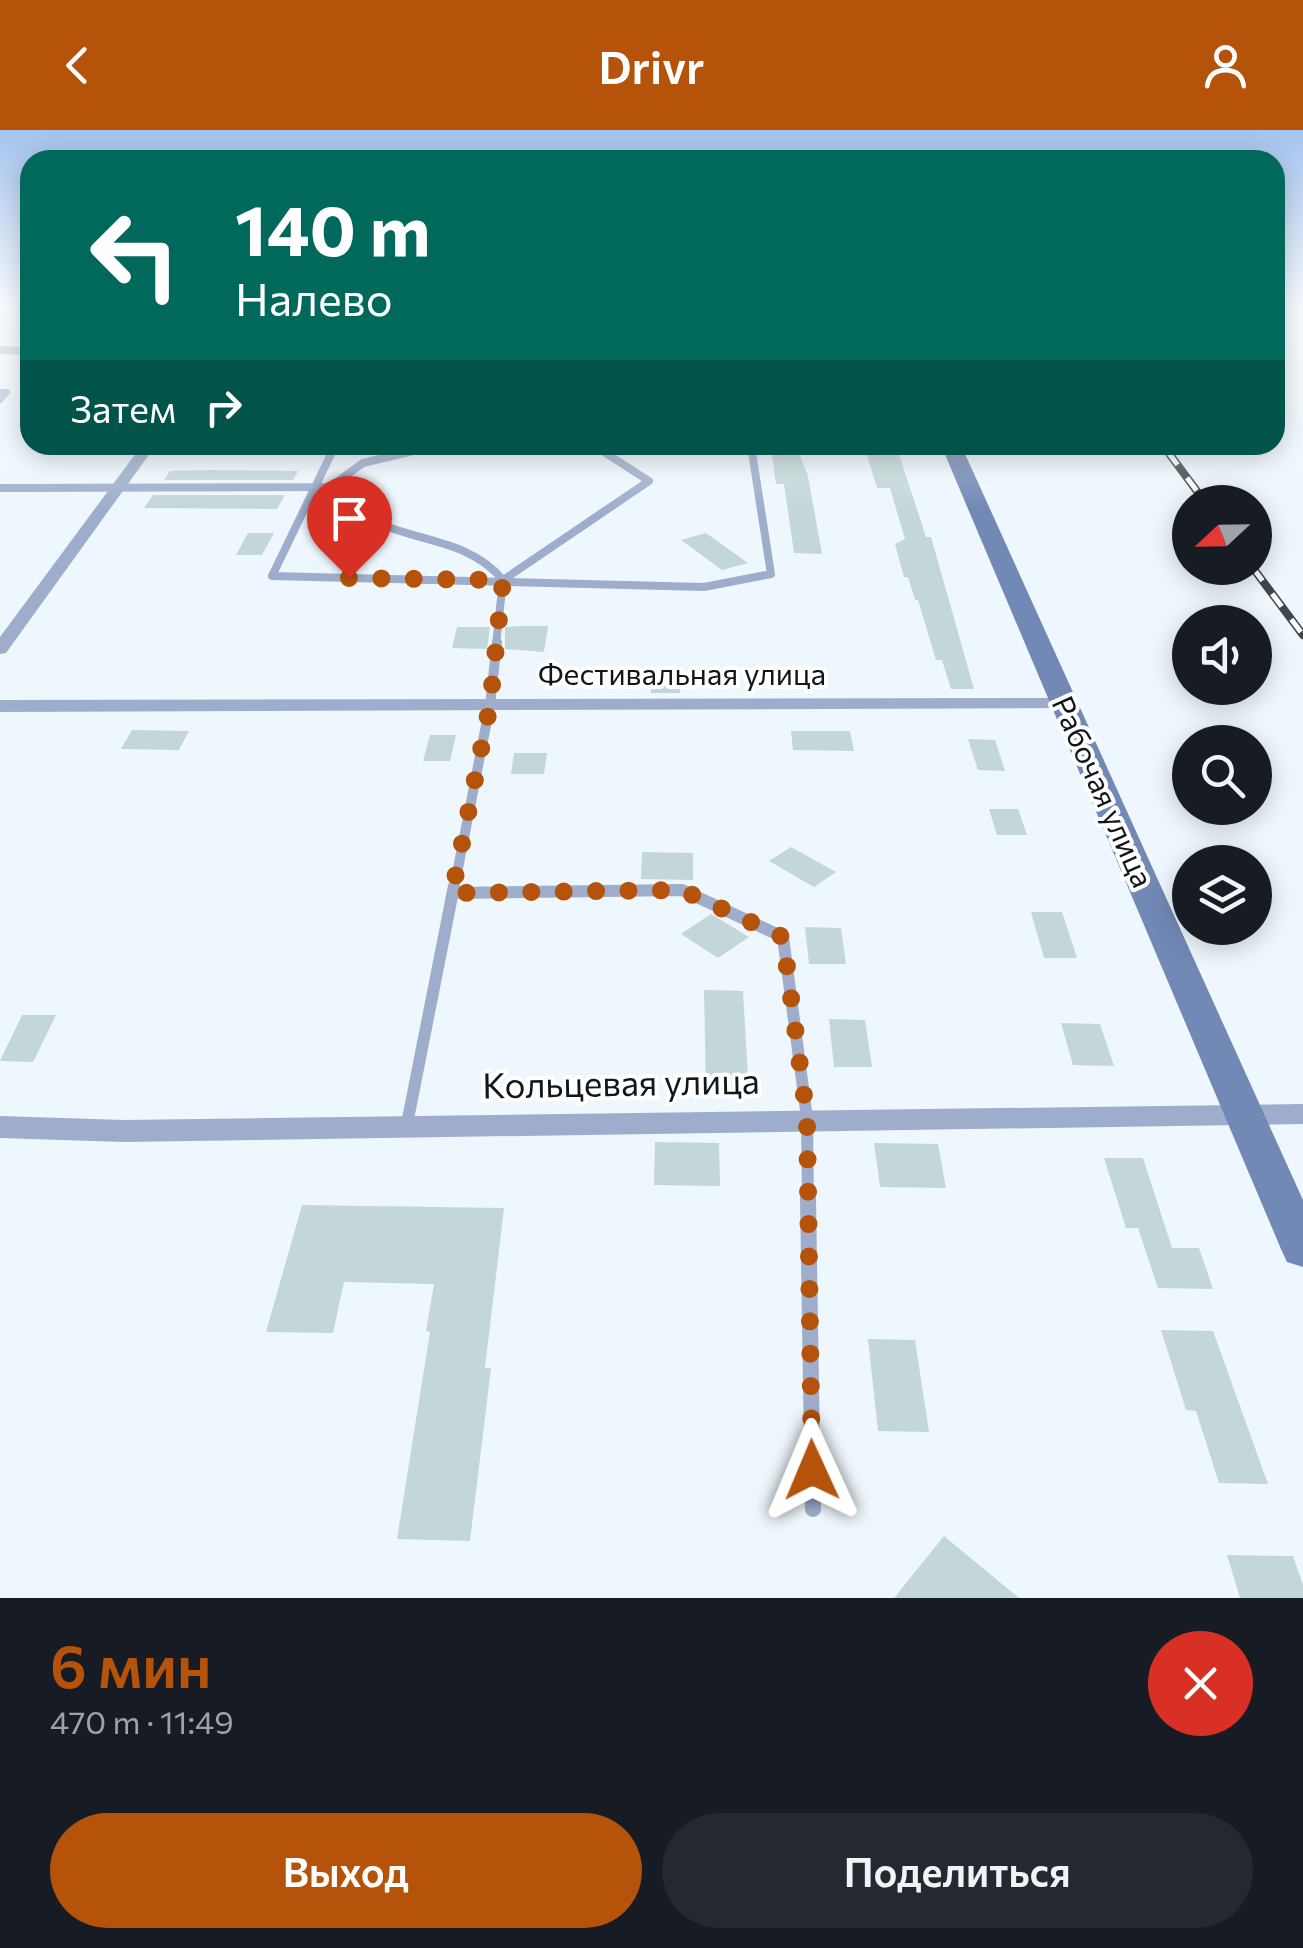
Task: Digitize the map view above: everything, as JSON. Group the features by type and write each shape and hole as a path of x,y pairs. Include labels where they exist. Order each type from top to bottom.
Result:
{"main road":[{"name":"Рабочая улица","path":"955,455 1303,1248"}],"street":[{"path":"0,650 142,455"},
{"name":"Фестивальная улица","path":"0,706 1063,704"},
{"name":"Кольцевая улица","path":"0,1127 124,1131 807,1118 1303,1114"}],"lane":[{"path":"0,392 7,392 0,400"},
{"path":"330,455 272,576 704,586 771,574 752,455"},
{"path":"0,488 330,487 364,463 398,455"},
{"path":"503,580 648,482 609,455"},
{"path":"330,487 351,513 376,526 489,561 503,580 490,705 407,1124"},
{"path":"452,893 682,890 783,937 807,1118 813,1509"}],"building":[{"path":"772,455 800,455 808,476 822,554 794,553 784,484 776,484"},
{"path":"867,455 899,455 926,537 931,537 974,689 951,689 942,660 936,660 918,600 908,577 904,577 895,544 905,539 890,488 877,488"},
{"path":"170,471 298,471 293,480 164,480"},
{"path":"153,495 285,495 277,509 144,508"},
{"path":"248,533 274,533 262,555 236,555"},
{"path":"706,533 748,563 722,570 681,540"},
{"path":"548,626 544,652 505,649 505,627"},
{"path":"457,627 490,627 487,649 452,648"},
{"path":"652,670 681,670 680,693 651,693"},
{"path":"132,730 189,731 179,750 121,749"},
{"path":"791,731 850,731 854,751 793,750"},
{"path":"430,735 456,735 450,761 423,761"},
{"path":"968,739 995,740 1005,771 978,770"},
{"path":"514,753 547,753 544,774 511,774"},
{"path":"989,809 1018,809 1027,835 997,835"},
{"path":"791,847 836,872 814,887 769,861"},
{"path":"642,852 693,853 693,880 641,879"},
{"path":"1031,912 1062,912 1077,958 1044,958"},
{"path":"711,914 749,937 718,958 681,934"},
{"path":"805,927 841,928 846,964 809,964"},
{"path":"704,990 743,991 749,1095 706,1094"},
{"path":"22,1015 56,1015 33,1062 0,1061"},
{"path":"829,1019 865,1020 872,1067 834,1067"},
{"path":"1061,1023 1100,1024 1114,1066 1073,1065"},
{"path":"655,1142 719,1143 720,1186 654,1185"},
{"path":"874,1143 938,1144 946,1188 880,1187"},
{"path":"1104,1158 1143,1158 1172,1248 1199,1248 1213,1289 1158,1288 1138,1228 1126,1228"},
{"path":"302,1205 504,1208 485,1368 491,1368 470,1541 397,1539 434,1284 344,1282 333,1333 266,1332"},
{"path":"1161,1330 1213,1331 1268,1484 1219,1483 1196,1411 1186,1410"},
{"path":"868,1339 915,1340 929,1432 878,1431"},
{"path":"944,1536 1019,1598 894,1598"},
{"path":"1227,1555 1293,1556 1303,1585 1303,1598 1240,1598"}],"railway":[{"path":"1170,455 1192,485"},
{"path":"1266,585 1303,635"}],"route":[{"path":"349,578 503,580 490,705 452,893 682,890 783,937 807,1118 812,1470"}]}
